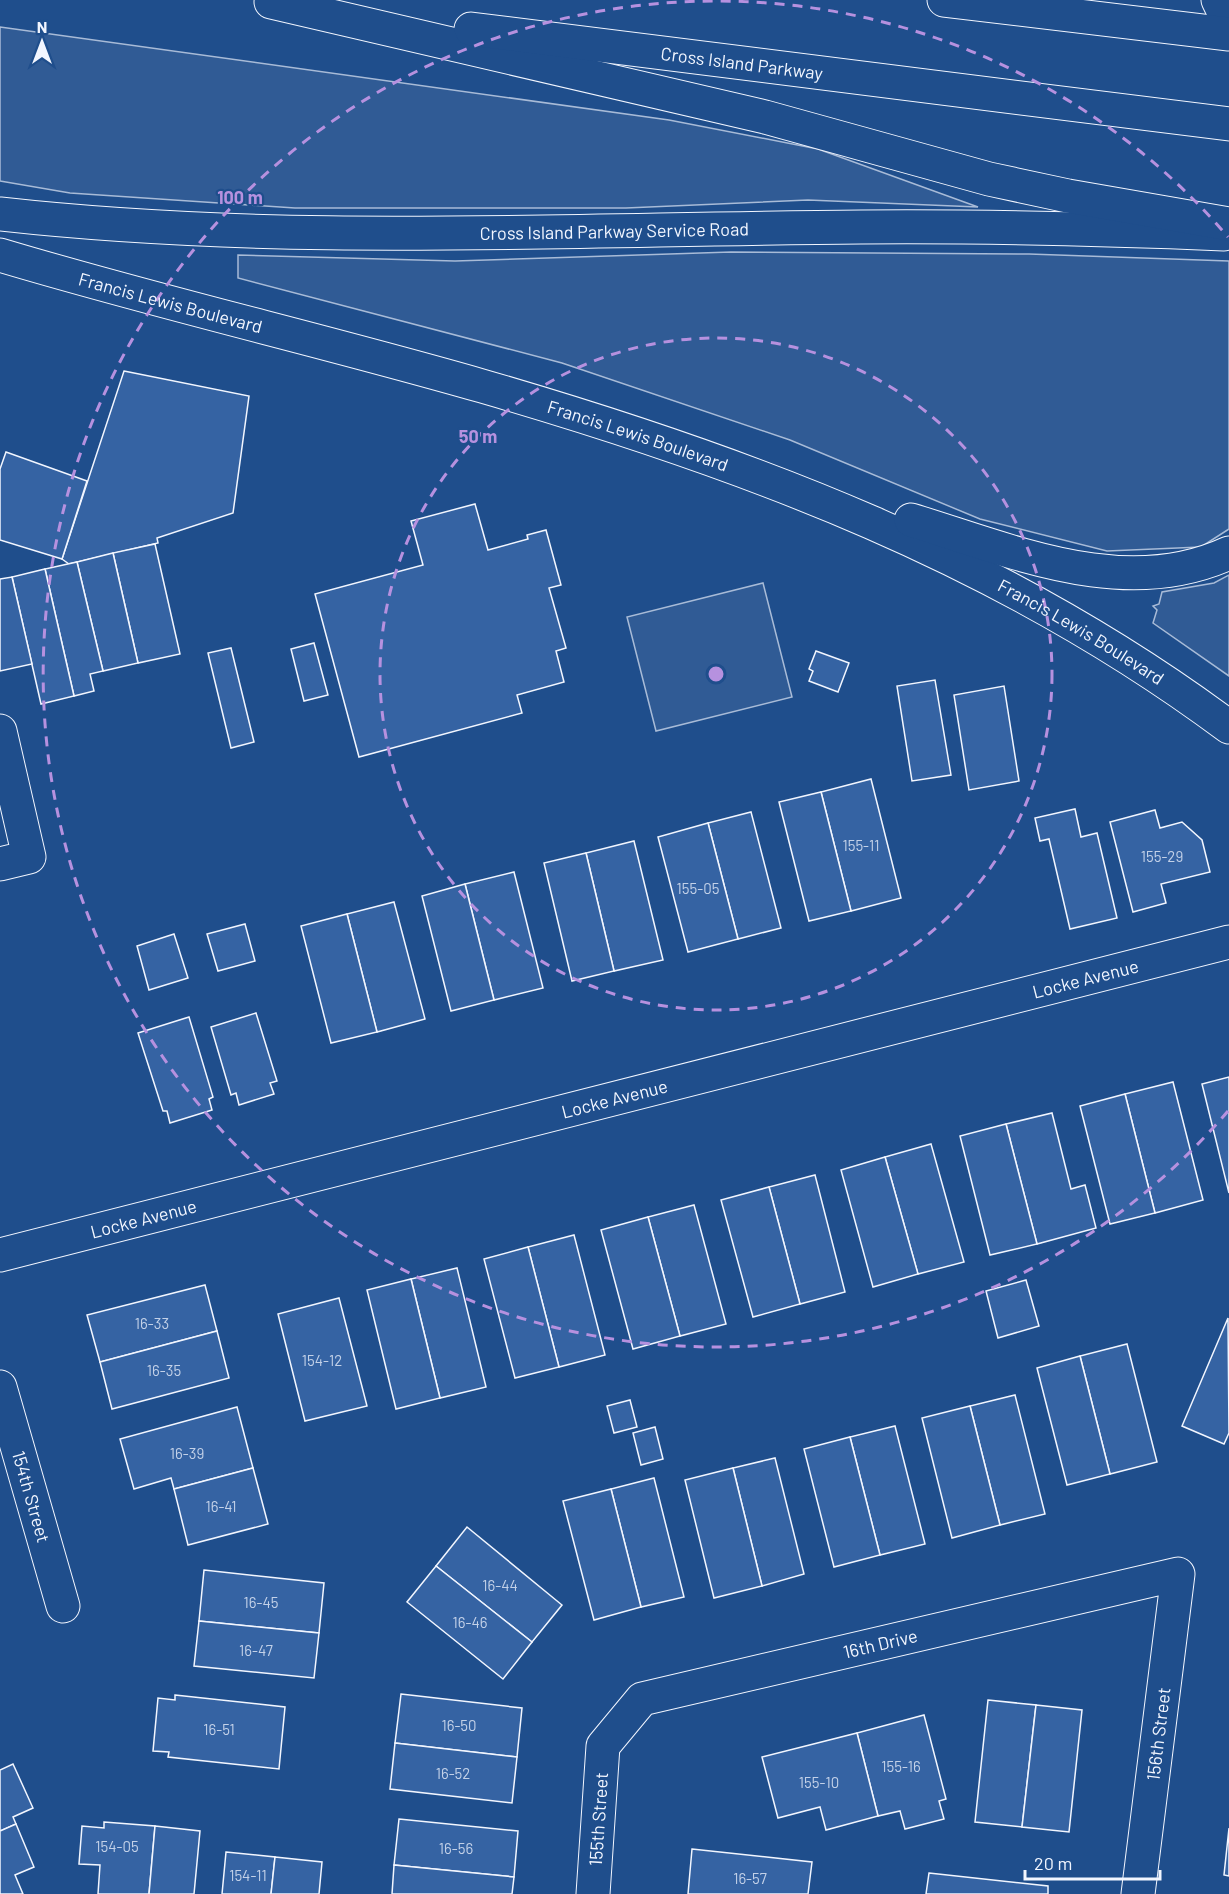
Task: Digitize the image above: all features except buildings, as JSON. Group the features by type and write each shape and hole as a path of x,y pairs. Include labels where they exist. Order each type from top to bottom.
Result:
{"main road":[{"path":"944,0 1229,34"},
{"path":"1218,0 1229,23"},
{"path":"263,1 765,117 989,179 1068,196 1229,224"},
{"name":"Cross Island Parkway","path":"263,1 602,47 1229,124"},
{"name":"Cross Island Parkway Service Road","path":"0,214 163,226 389,235 859,227 1229,234"},
{"name":"Francis Lewis Boulevard","path":"0,255 182,308 480,386 703,458 849,511 983,573 1114,648 1180,690 1229,727"},
{"path":"703,458 1039,560 1081,568 1157,573 1193,567 1229,554"},
{"path":"0,731 29,857 0,864"},
{"name":"Locke Avenue","path":"0,1255 1229,942"},
{"name":"154th Street","path":"0,1387 63,1606"},
{"name":"16th Drive","path":"603,1746 642,1699 1178,1574"},
{"name":"156th Street","path":"1138,1894 1178,1574"},
{"name":"155th Street","path":"593,1894 603,1746"}],"shaded area":[{"path":"0,27 669,120 818,149 978,207 808,200 626,208 295,208 70,193 0,181"},
{"path":"731,252 1029,254 1229,261 1229,529 1201,547 1107,551 980,519 790,440 562,363 238,278 238,255 455,261"},
{"path":"1229,575 1229,676 1153,623 1157,610 1153,606 1159,604 1162,592 1214,583"},
{"path":"763,583 792,697 656,731 627,617"}]}
